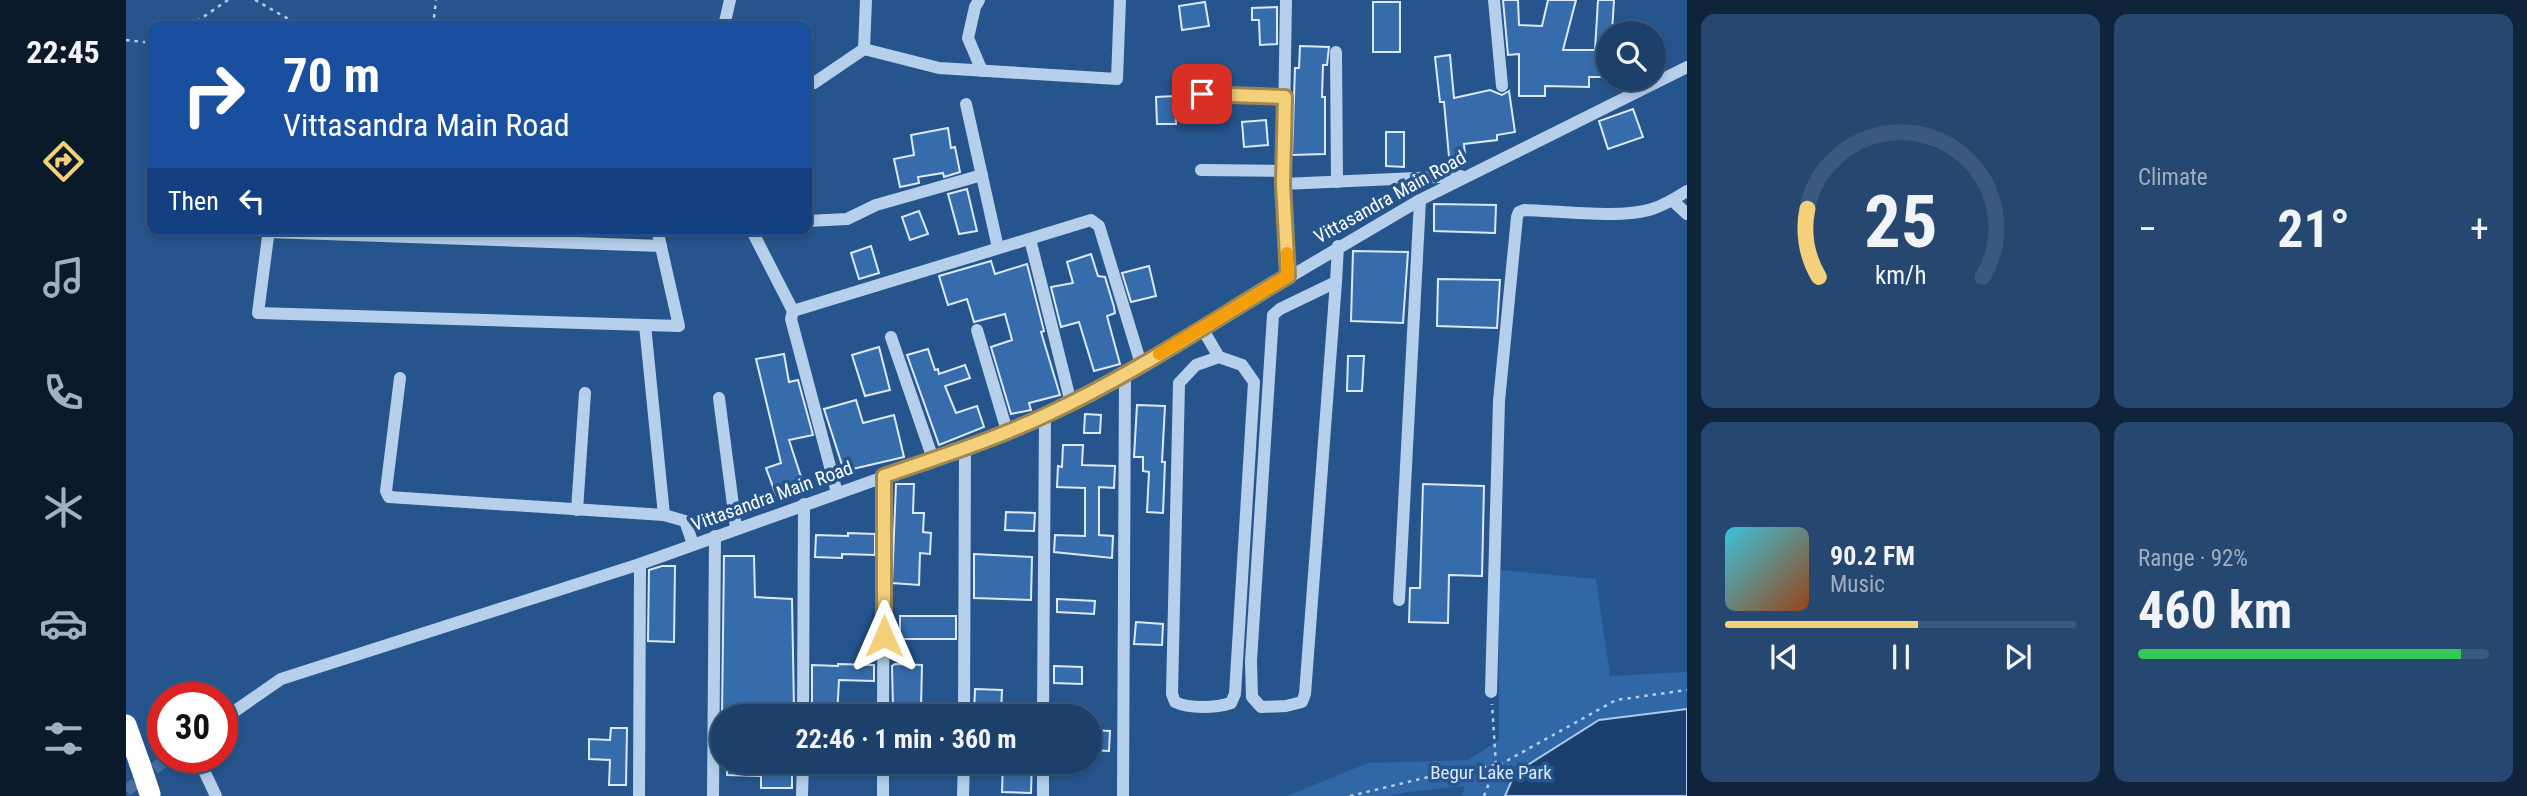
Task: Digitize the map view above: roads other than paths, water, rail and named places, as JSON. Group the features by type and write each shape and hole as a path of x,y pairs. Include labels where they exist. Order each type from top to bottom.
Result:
{"highway":[{"path":"126,726 150,795"}],"street":[{"path":"725,21 730,0"},
{"path":"864,49 866,0"},
{"path":"979,0 975,6 968,38 982,71"},
{"path":"812,83 864,49 939,68 1118,79 1120,0"},
{"path":"1286,0 1283,177 1288,276"},
{"path":"1494,0 1502,86"},
{"path":"1336,52 1337,182"},
{"name":"Vittasandra Main Road","path":"238,709 281,679 640,564 965,448 1045,416 1141,365 1338,246 1420,200 1687,67"},
{"path":"1202,94 1285,97"},
{"path":"966,104 998,248"},
{"path":"1200,170 1337,182 1467,176"},
{"path":"812,221 847,219 876,205 982,175"},
{"path":"1492,692 1499,401 1517,217 1519,212 1524,210 1629,214 1651,210 1673,201 1687,191"},
{"path":"1399,600 1420,200"},
{"path":"1673,201 1687,214"},
{"path":"793,311 1091,220 1096,221 1141,365"},
{"path":"268,235 258,313 679,326 658,235"},
{"path":"373,235 661,246"},
{"path":"754,235 793,311 791,319 837,493"},
{"path":"1030,239 1071,403"},
{"path":"1336,282 1273,315 1251,661 1252,697 1261,707 1302,702 1305,694 1336,282 1338,246"},
{"path":"645,325 664,515"},
{"path":"1202,328 1219,357 1242,365 1254,382 1235,694 1231,703 1223,706 1182,705 1175,702 1172,694 1179,383 1196,365 1219,357"},
{"path":"977,330 1007,431"},
{"path":"891,337 933,459"},
{"path":"1123,796 1125,374"},
{"path":"400,378 386,491 389,497 664,515 685,521 693,544"},
{"path":"577,510 586,393"},
{"path":"719,398 736,528"},
{"path":"1043,704 1045,416"},
{"path":"964,704 965,448"},
{"path":"883,704 884,476"},
{"path":"803,704 804,504"},
{"path":"713,796 715,536"},
{"path":"639,796 640,564"},
{"path":"205,773 216,796"},
{"path":"803,774 803,796"},
{"path":"883,774 883,796"},
{"path":"964,774 964,796"},
{"path":"1043,774 1043,796"}],"tunnel":[{"path":"126,791 149,773"}],"park label":[{"name":"Begur Lake Park","path":"1491,772"}]}
